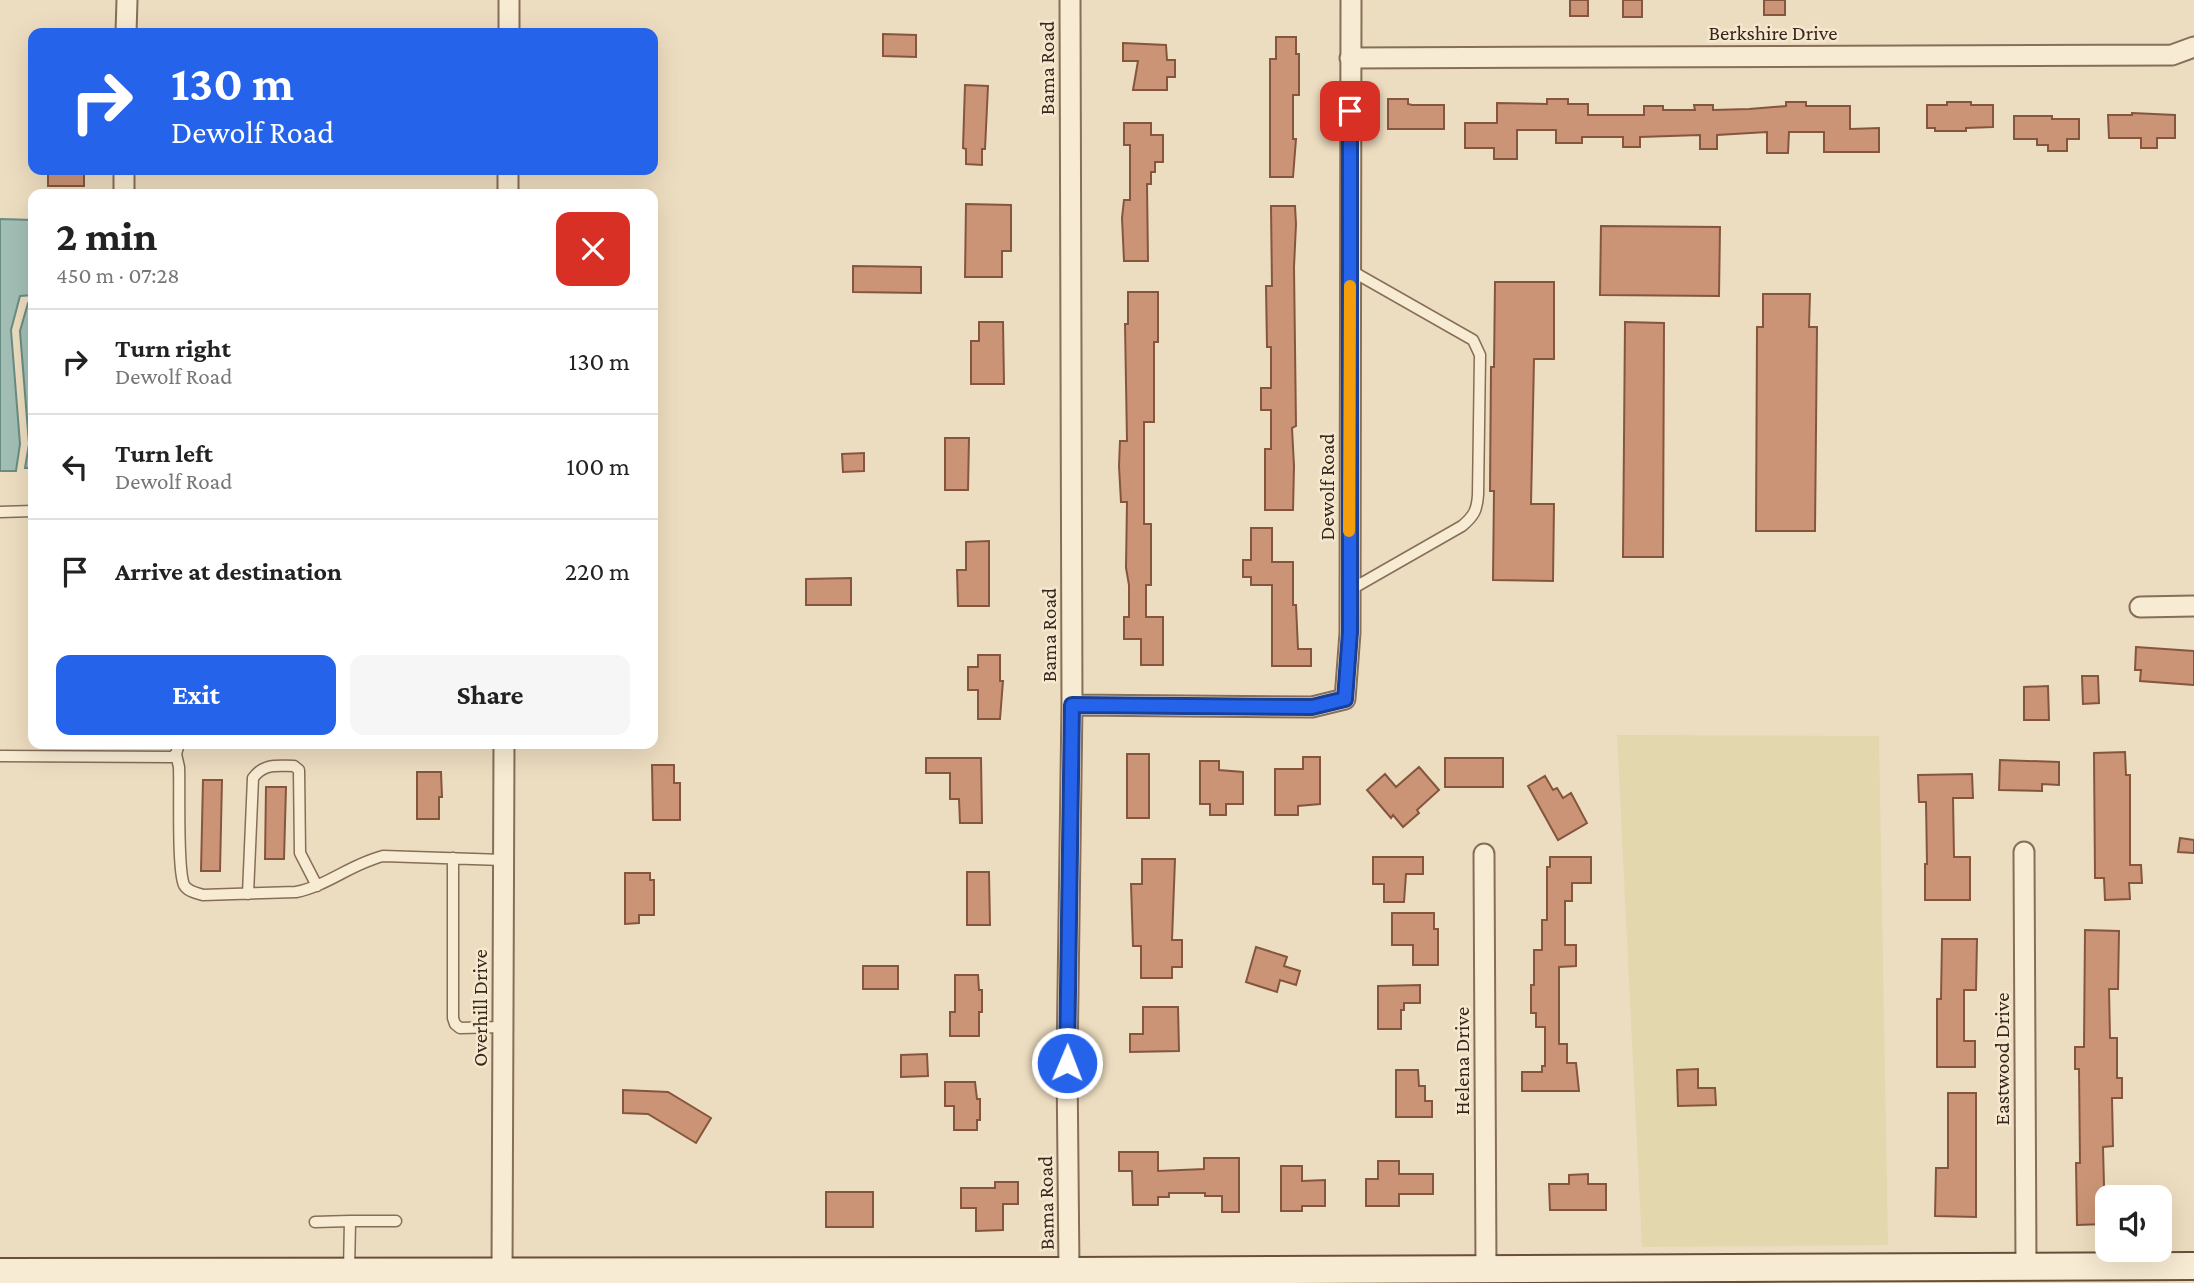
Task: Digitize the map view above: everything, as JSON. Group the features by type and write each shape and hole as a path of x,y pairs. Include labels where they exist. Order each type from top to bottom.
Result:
{"main road":[{"path":"0,1272 502,1272 611,1277 1069,1271 1350,1276 1486,1269 2194,1266"}],"street":[{"path":"126,28 127,0"},
{"path":"509,0 509,28"},
{"name":"Bama Road","path":"1069,1271 1067,1063 1072,705 1070,0"},
{"name":"Dewolf Road","path":"1072,705 1312,707 1345,699 1350,632 1351,0"},
{"name":"Berkshire Drive","path":"1350,58 2172,55 2194,47"},
{"path":"2140,607 2194,606"},
{"name":"Overhill Drive","path":"502,1272 504,749"},
{"name":"Eastwood Drive","path":"2024,852 2026,1266"},
{"name":"Helena Drive","path":"1484,854 1486,1269"}],"lane":[{"path":"1349,590 1462,526 1473,517 1477,509 1478,495 1480,355 1473,340 1350,270"},
{"path":"0,512 28,511"},
{"path":"178,749 181,868 184,885 190,891 203,895 296,892 317,887 366,860 383,856 503,860"},
{"path":"0,756 173,757 178,749"},
{"path":"248,894 253,778 259,770 270,766 294,766 299,770 300,853 317,887"},
{"path":"453,858 453,1018 460,1028 503,1027"},
{"path":"349,1272 350,1221"},
{"path":"314,1222 396,1221"}],"shaded area":[{"path":"1617,735 1879,736 1888,1245 1642,1247"}],"water":[{"path":"0,219 28,220 28,295 20,296 11,330 20,444 16,471 0,471"},
{"path":"28,303 28,431 20,331"}],"building":[{"path":"1570,0 1588,0 1588,16 1570,16"},
{"path":"1623,0 1642,0 1642,17 1623,17"},
{"path":"1764,0 1785,0 1785,15 1764,15"},
{"path":"883,34 916,35 916,57 883,56"},
{"path":"1276,37 1296,37 1296,54 1299,54 1299,95 1293,95 1293,139 1296,139 1293,177 1270,177 1270,59 1276,59"},
{"path":"1123,43 1166,45 1167,60 1175,60 1175,77 1167,77 1167,90 1133,90 1138,61 1123,61"},
{"path":"965,85 988,86 982,165 966,164 966,149 963,148"},
{"path":"1388,99 1408,99 1408,104 1412,105 1444,105 1444,129 1388,129"},
{"path":"1547,99 1568,99 1568,104 1588,104 1588,115 1644,115 1644,106 1663,106 1663,110 1695,110 1694,105 1713,105 1713,110 1786,106 1786,102 1806,102 1806,106 1850,106 1850,129 1879,128 1879,152 1824,152 1824,132 1789,132 1788,153 1767,153 1767,132 1717,135 1717,149 1700,149 1700,135 1640,137 1640,147 1623,147 1623,137 1582,137 1582,143 1556,143 1556,130 1517,130 1517,159 1494,159 1494,148 1465,148 1465,123 1497,123 1497,103 1547,104"},
{"path":"1947,102 1993,105 1993,127 1966,128 1966,131 1935,131 1935,128 1927,128 1927,105 1947,105"},
{"path":"2108,115 2175,115 2175,138 2157,138 2157,148 2141,148 2141,138 2109,138"},
{"path":"2014,116 2079,119 2079,139 2067,139 2067,151 2048,151 2048,145 2037,145 2037,139 2014,139"},
{"path":"1124,123 1151,123 1151,135 1163,135 1163,162 1155,162 1155,172 1151,172 1151,184 1147,184 1148,261 1124,261 1122,218 1124,200 1130,200 1130,145 1124,145"},
{"path":"48,175 84,175 84,186 48,186"},
{"path":"966,204 1011,205 1011,251 1002,251 1002,277 965,277"},
{"path":"1271,206 1295,206 1296,426 1292,428 1293,510 1265,510 1265,449 1271,449 1271,410 1261,410 1261,388 1271,388 1266,286 1272,286"},
{"path":"1601,226 1720,227 1719,296 1600,295"},
{"path":"853,266 921,267 921,293 853,292"},
{"path":"1495,282 1554,282 1554,359 1534,359 1531,504 1554,504 1553,581 1493,580 1494,491 1490,491"},
{"path":"1128,292 1158,292 1158,342 1154,342 1154,422 1144,422 1144,524 1151,524 1151,585 1146,585 1146,617 1163,617 1163,665 1141,665 1141,639 1124,639 1124,617 1129,617 1126,568 1127,502 1121,502 1119,466 1120,441 1127,441 1125,324 1128,324"},
{"path":"1763,294 1810,294 1809,327 1817,327 1815,531 1756,531 1757,327 1763,327"},
{"path":"979,322 1003,322 1004,384 971,384 971,341 979,341"},
{"path":"1625,322 1664,323 1663,557 1623,557"},
{"path":"945,438 969,438 968,490 945,490"},
{"path":"864,453 864,471 843,472 842,454"},
{"path":"1251,528 1272,528 1272,562 1293,562 1293,605 1296,605 1298,649 1311,649 1311,666 1272,666 1272,585 1251,585 1251,577 1243,577 1243,560 1251,560"},
{"path":"989,541 989,606 958,606 957,570 966,570 966,542"},
{"path":"851,578 851,605 806,605 806,579"},
{"path":"2136,647 2194,651 2194,685 2140,681 2141,670 2135,670"},
{"path":"978,655 1000,655 1000,681 1003,681 1000,719 978,719 978,690 968,690 968,667 978,667"},
{"path":"2082,676 2098,676 2099,703 2083,704"},
{"path":"2048,686 2049,720 2024,720 2024,687"},
{"path":"2125,752 2126,775 2130,775 2130,865 2141,865 2142,883 2129,883 2130,899 2105,900 2104,878 2095,878 2094,753"},
{"path":"1127,754 1149,754 1149,818 1127,818"},
{"path":"1303,757 1320,757 1320,804 1298,806 1298,815 1275,815 1275,769 1303,769"},
{"path":"926,758 981,758 982,823 960,823 959,799 950,799 950,773 926,773"},
{"path":"1445,758 1503,758 1503,787 1445,787"},
{"path":"2000,760 2059,762 2059,785 2042,784 2042,791 1999,790"},
{"path":"1200,761 1219,761 1219,770 1243,772 1243,804 1226,804 1226,815 1210,815 1210,804 1200,804"},
{"path":"652,765 674,765 674,783 680,783 680,820 653,820"},
{"path":"1419,767 1439,790 1403,827 1393,815 1391,818 1367,790 1385,774 1396,787"},
{"path":"417,772 441,772 439,819 417,819"},
{"path":"1972,774 1973,798 1953,798 1954,857 1970,857 1970,900 1925,900 1926,802 1919,802 1918,775"},
{"path":"1545,776 1553,790 1557,788 1563,798 1571,793 1587,823 1558,840 1528,786"},
{"path":"203,780 222,780 220,871 201,871"},
{"path":"266,787 286,787 284,859 265,859"},
{"path":"2180,838 2194,840 2194,853 2178,852"},
{"path":"1373,857 1423,857 1423,874 1406,874 1404,902 1384,902 1384,884 1373,884"},
{"path":"1550,857 1591,857 1591,883 1572,883 1572,901 1565,901 1565,945 1576,945 1576,966 1559,967 1559,1044 1567,1044 1567,1063 1576,1063 1579,1091 1522,1091 1522,1072 1542,1072 1542,1066 1545,1066 1545,1027 1536,1027 1536,1013 1531,1013 1531,985 1534,985 1534,950 1542,950 1542,920 1547,920 1547,867 1550,867"},
{"path":"1142,859 1175,859 1172,940 1182,940 1182,967 1172,967 1172,978 1141,978 1141,946 1133,946 1131,884 1142,884"},
{"path":"967,872 989,872 990,925 967,925"},
{"path":"625,873 650,873 650,880 654,880 654,915 639,915 639,923 625,924"},
{"path":"1392,913 1434,913 1434,929 1438,929 1438,965 1413,965 1413,945 1392,945"},
{"path":"2085,930 2119,931 2118,989 2109,989 2110,1038 2117,1038 2117,1078 2122,1078 2122,1098 2112,1098 2113,1146 2103,1147 2104,1185 2095,1185 2095,1224 2077,1225 2076,1163 2080,1163 2079,1069 2075,1069 2075,1047 2084,1047"},
{"path":"1942,939 1977,939 1976,990 1964,990 1964,1041 1975,1041 1975,1067 1937,1067 1937,999 1941,999"},
{"path":"1256,947 1287,957 1284,966 1300,971 1296,985 1280,980 1277,992 1246,982"},
{"path":"863,966 898,966 898,989 863,989"},
{"path":"955,975 978,975 979,990 982,990 979,1036 950,1036 950,1012 955,1012"},
{"path":"1420,985 1420,1003 1404,1003 1404,1010 1401,1010 1401,1029 1378,1029 1378,986"},
{"path":"1143,1007 1178,1007 1179,1051 1130,1052 1130,1034 1143,1034"},
{"path":"927,1054 928,1076 901,1077 901,1055"},
{"path":"1698,1069 1698,1088 1715,1088 1716,1105 1678,1106 1677,1070"},
{"path":"1396,1070 1418,1070 1419,1086 1425,1086 1425,1101 1432,1101 1432,1117 1396,1117"},
{"path":"945,1082 975,1082 977,1099 980,1099 977,1130 954,1130 954,1106 945,1106"},
{"path":"623,1090 668,1092 711,1118 696,1143 648,1114 623,1113"},
{"path":"1948,1093 1976,1093 1976,1217 1935,1216 1936,1168 1948,1168"},
{"path":"1119,1152 1158,1152 1158,1171 1204,1169 1204,1158 1239,1158 1239,1212 1222,1212 1222,1196 1205,1196 1205,1193 1169,1193 1169,1197 1158,1197 1158,1205 1133,1205 1132,1171 1119,1171"},
{"path":"1378,1161 1399,1161 1399,1174 1433,1174 1433,1194 1399,1194 1399,1206 1366,1206 1366,1179 1378,1179"},
{"path":"1281,1166 1302,1166 1302,1181 1325,1180 1325,1206 1302,1206 1302,1211 1281,1211"},
{"path":"1588,1174 1588,1184 1606,1184 1606,1210 1550,1210 1549,1184 1569,1184 1569,1175"},
{"path":"995,1182 1018,1182 1018,1204 1003,1204 1003,1230 976,1231 976,1208 961,1208 961,1188 995,1188"},
{"path":"826,1192 873,1192 873,1227 826,1227"}],"slow traffic":[{"path":"1349,531 1350,286"}],"route":[{"path":"1067,1063 1072,705 1312,707 1345,699 1350,632 1350,111"}]}
